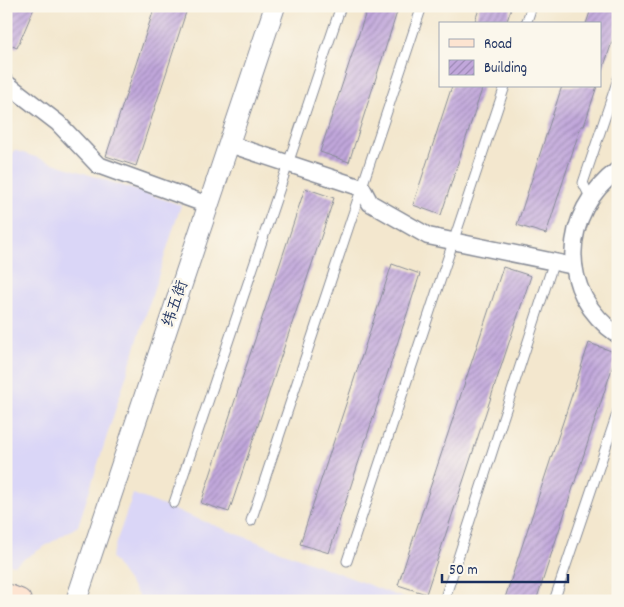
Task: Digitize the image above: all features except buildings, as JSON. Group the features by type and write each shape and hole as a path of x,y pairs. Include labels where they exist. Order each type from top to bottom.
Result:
{"main road":[{"path":"6,596 19,601"}],"street":[{"name":"纬五街","path":"76,601 275,6"},
{"path":"6,83 58,123 98,165 208,205"},
{"path":"229,144 362,188 370,203 428,236 574,266"},
{"path":"618,170 590,198 578,222 575,234 574,266 580,287 592,311 618,335"}],"lane":[{"path":"174,503 341,6"},
{"path":"251,521 422,6"},
{"path":"527,22 532,6"},
{"path":"590,198 583,183 618,79"},
{"path":"347,562 504,88"},
{"path":"444,601 554,261"},
{"path":"554,601 618,411"}],"shaded area":[{"path":"14,150 181,205 78,526 14,565 6,563 6,168"},
{"path":"133,494 411,601 142,601 111,557"}]}
